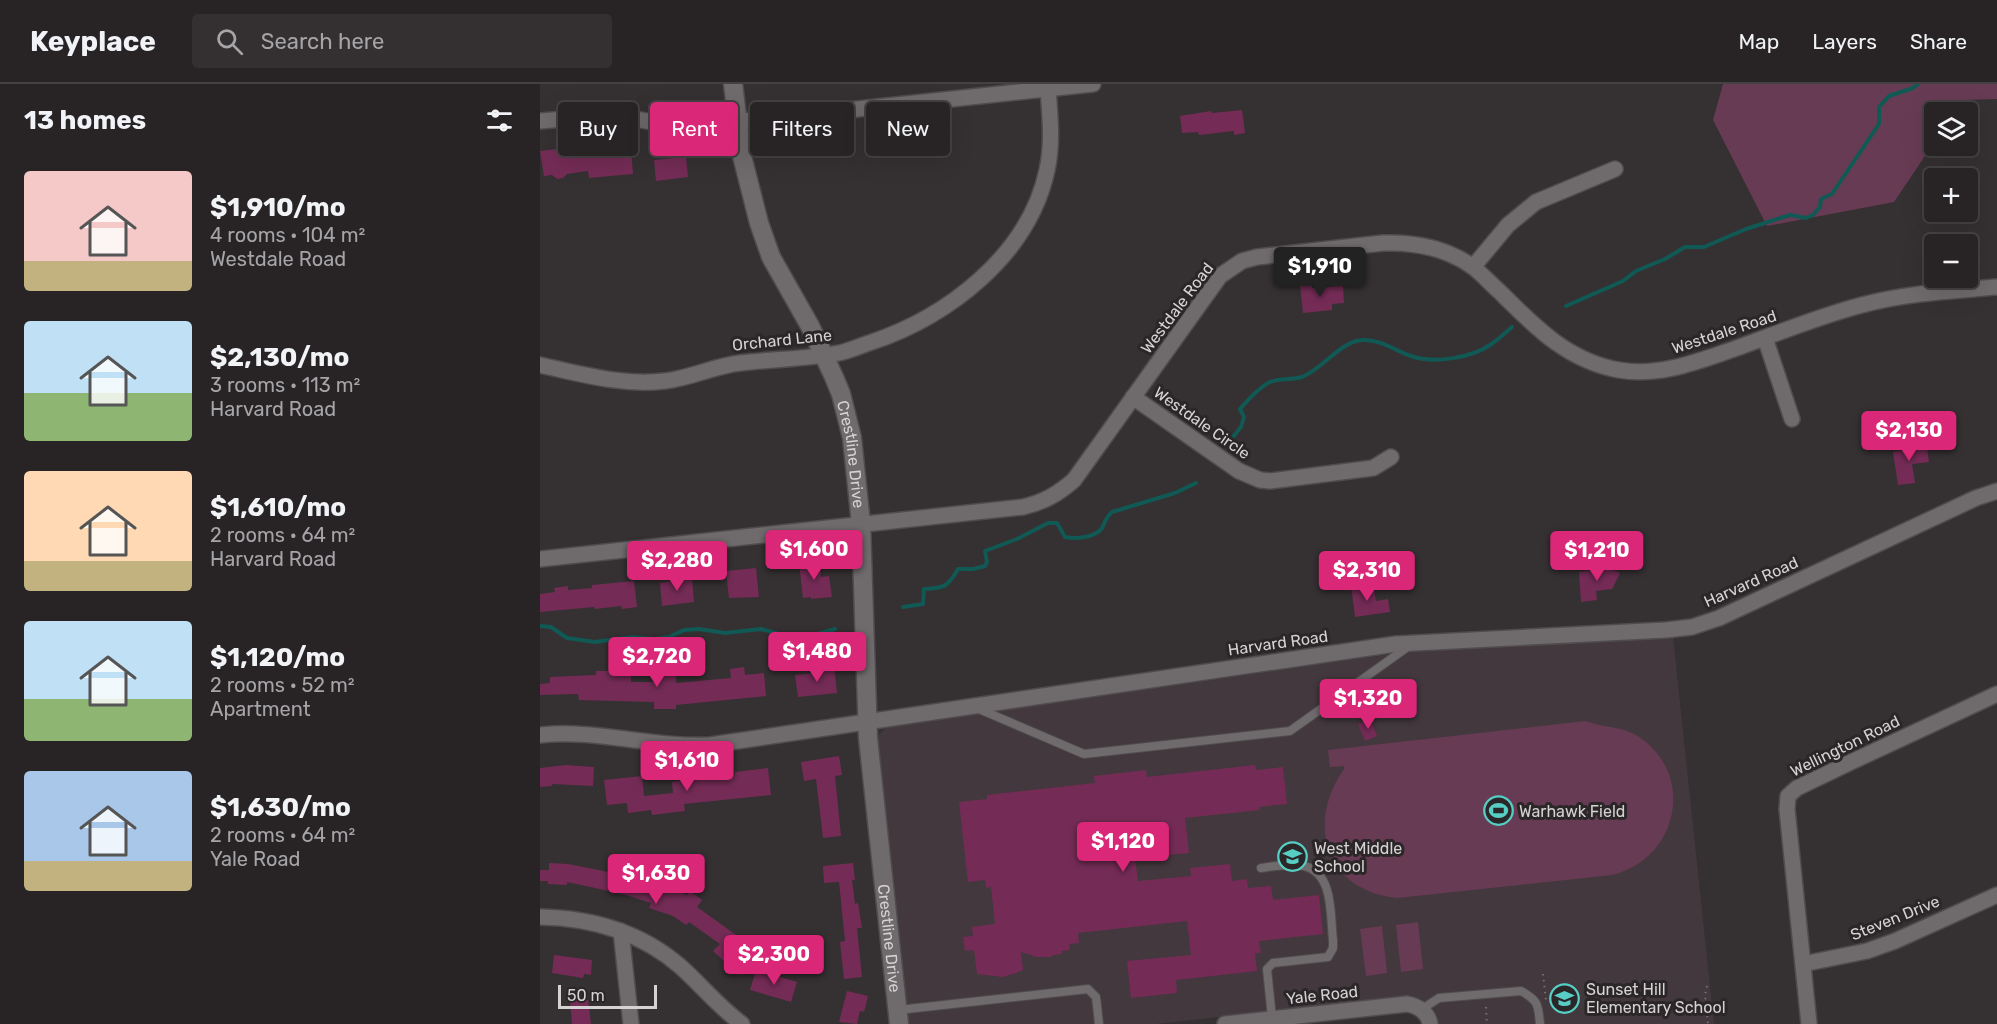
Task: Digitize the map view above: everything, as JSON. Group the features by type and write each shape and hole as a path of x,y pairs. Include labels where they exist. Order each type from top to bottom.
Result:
{"street":[{"name":"Crestline Drive","path":"733,84 735,102"},
{"path":"738,121 1093,84"},
{"name":"Orchard Lane","path":"540,365 607,380 667,381 725,365 840,353 912,326 956,299 993,265 1012,245 1032,210 1047,172 1051,138 1047,89"},
{"path":"540,121 612,115 650,122"},
{"name":"Crestline Drive","path":"738,128 742,156 765,239 777,269 810,326 841,394 853,448 861,524 867,722 898,1017"},
{"path":"1473,267 1508,225 1536,202 1615,169"},
{"name":"Westdale Road","path":"540,559 1038,504 1052,497 1074,480 1220,276 1242,261 1257,257 1401,242 1435,248 1473,267 1542,333 1561,348 1600,366 1640,372 1674,369 1861,305 1885,299 1997,287"},
{"path":"1765,338 1792,419"},
{"name":"Westdale Circle","path":"1133,397 1239,471 1260,480 1270,481 1373,468 1391,457"},
{"name":"Harvard Road","path":"540,735 579,733 608,735 662,744 702,746 1415,642 1692,627 1735,610 1976,498 1997,491"},
{"name":"Wellington Road","path":"1809,1024 1787,809 1788,796 1797,788 1842,766 1997,694"},
{"name":"Steven Drive","path":"1803,964 1834,959 1886,945 1997,895"},
{"path":"540,917 584,920 621,931 666,955 742,1024"},
{"path":"621,931 631,1024"},
{"name":"Yale Road","path":"1236,1023 1407,1004 1422,1009"},
{"path":"1422,1009 1430,1020 1430,1024"}],"lane":[{"path":"972,706 1084,754 1290,731 1415,642"},
{"path":"1261,868 1291,865 1304,866 1315,871 1326,885 1333,940 1333,948 1328,957 1274,963 1267,969 1272,1018"},
{"path":"898,1017 1088,989 1096,997 1099,1024"},
{"path":"1422,1009 1439,998 1521,991 1537,1002 1540,1024"}],"path":[{"path":"1707,986 1705,995 1708,1024"},
{"path":"1485,1007 1487,1024"}],"shaded area":[{"path":"1723,84 1997,84 1997,99 1924,102 1925,156 1894,202 1767,226 1713,120"},
{"name":"West Middle School","path":"1673,637 1714,1024 1439,1024 1438,1016 1432,1006 1422,999 1409,996 1156,1024 907,1024 878,742 879,735 887,727 1414,651"},
{"path":"1586,721 1631,732 1638,736 1661,759 1670,779 1673,799 1671,819 1663,838 1650,854 1633,867 1612,875 1397,898 1373,893 1353,883 1339,869 1329,852 1325,832 1326,811 1332,790 1344,766 1330,767 1328,750"},
{"path":"1418,922 1423,969 1401,972 1396,925"},
{"path":"1382,926 1387,973 1366,976 1360,929"}],"building":[{"path":"1242,110 1245,133 1234,135 1234,131 1199,135 1198,132 1182,133 1180,116 1211,111 1212,113"},
{"path":"558,149 558,156 632,156 633,174 589,178 588,171 567,174 557,179 552,175 544,176 540,151"},
{"path":"686,157 688,177 656,181 654,160"},
{"path":"1300,284 1312,284 1312,288 1343,286 1344,303 1332,304 1332,310 1303,313"},
{"path":"1917,443 1918,448 1927,447 1929,462 1912,464 1915,483 1898,485 1893,452 1906,450 1905,445"},
{"path":"820,561 821,577 829,576 832,597 803,598 799,564"},
{"path":"1600,564 1620,573 1612,589 1596,591 1597,600 1581,602 1579,572 1598,570"},
{"path":"756,568 759,597 729,598 726,571"},
{"path":"692,578 694,602 662,606 660,583"},
{"path":"634,581 637,607 595,609 594,607 540,612 540,594 555,592 554,588 568,586 568,590 592,588 592,585"},
{"path":"1365,583 1366,590 1374,589 1376,601 1388,599 1390,612 1355,617 1351,585"},
{"path":"834,665 837,693 798,697 795,675 822,672 822,666"},
{"path":"744,667 745,675 764,673 766,696 676,705 676,709 654,709 654,702 579,700 578,694 540,695 540,684 550,683 550,677 596,675 596,671 631,671 631,682 655,682 655,675 676,675 676,683 731,678 730,669"},
{"path":"1370,719 1377,736 1365,741 1358,724"},
{"path":"839,756 842,775 835,776 841,836 823,838 816,779 804,781 801,762"},
{"path":"566,765 594,767 593,786 552,784 552,786 540,787 540,768"},
{"path":"1255,765 1256,770 1283,767 1287,804 1259,807 1260,810 1185,818 1189,853 1135,858 1138,881 1191,876 1190,868 1230,864 1232,881 1247,879 1248,888 1271,886 1273,900 1319,895 1323,934 1259,941 1261,953 1255,953 1257,971 1176,980 1177,993 1131,998 1127,961 1191,955 1187,921 1078,933 1079,943 1069,944 1070,950 1061,951 1062,954 1037,957 1021,952 1023,970 1016,973 1003,977 977,974 974,950 965,951 963,937 973,936 972,927 995,924 991,887 986,888 985,880 968,882 959,802 987,799 987,795 1095,783 1094,776 1146,770 1147,777"},
{"path":"768,768 771,795 684,804 685,811 652,815 651,810 628,813 627,803 607,805 604,780 642,776 644,796 673,793 672,782 735,775 735,772"},
{"path":"549,863 568,864 629,876 687,895 690,891 702,900 697,907 739,937 735,940 754,958 739,975 713,951 720,944 689,922 686,925 673,916 649,908 651,903 623,894 567,882 567,885 540,881 540,870 549,870"},
{"path":"853,863 855,880 852,880 855,904 858,903 862,928 857,928 862,977 844,979 840,942 845,941 839,882 824,883 823,866"},
{"path":"554,955 592,960 591,975 584,974 583,978 552,973"},
{"path":"756,970 797,982 791,1002 750,990"},
{"path":"847,991 868,996 864,1012 860,1011 857,1024 839,1022"},
{"path":"588,1000 591,1024 572,1024 570,1001"}],"waterway":[{"path":"1566,306 1623,281 1636,271 1665,259 1685,247 1704,247 1746,229 1790,215 1806,218 1813,215 1820,207 1821,199 1832,194 1879,124 1879,107 1889,96 1918,84"},
{"path":"1229,442 1241,427 1244,417 1240,409 1261,387 1274,381 1302,377 1356,341 1377,342 1411,356 1441,359 1482,350 1512,327"},
{"path":"903,607 923,604 924,589 945,585 958,569 985,566 987,562 985,551 1017,539 1048,523 1057,523 1065,537 1090,536 1102,528 1112,512 1175,493 1196,483"},
{"path":"540,626 551,627 567,638 595,642 632,637 655,639 669,637 684,630 699,629 725,633 761,629 783,635 814,635 835,629"}],"place":[{"name":"Warhawk Field","path":"1498,811"},
{"name":"West Middle School","path":"1293,857"},
{"name":"Sunset Hill Elementary School","path":"1565,998"}]}
